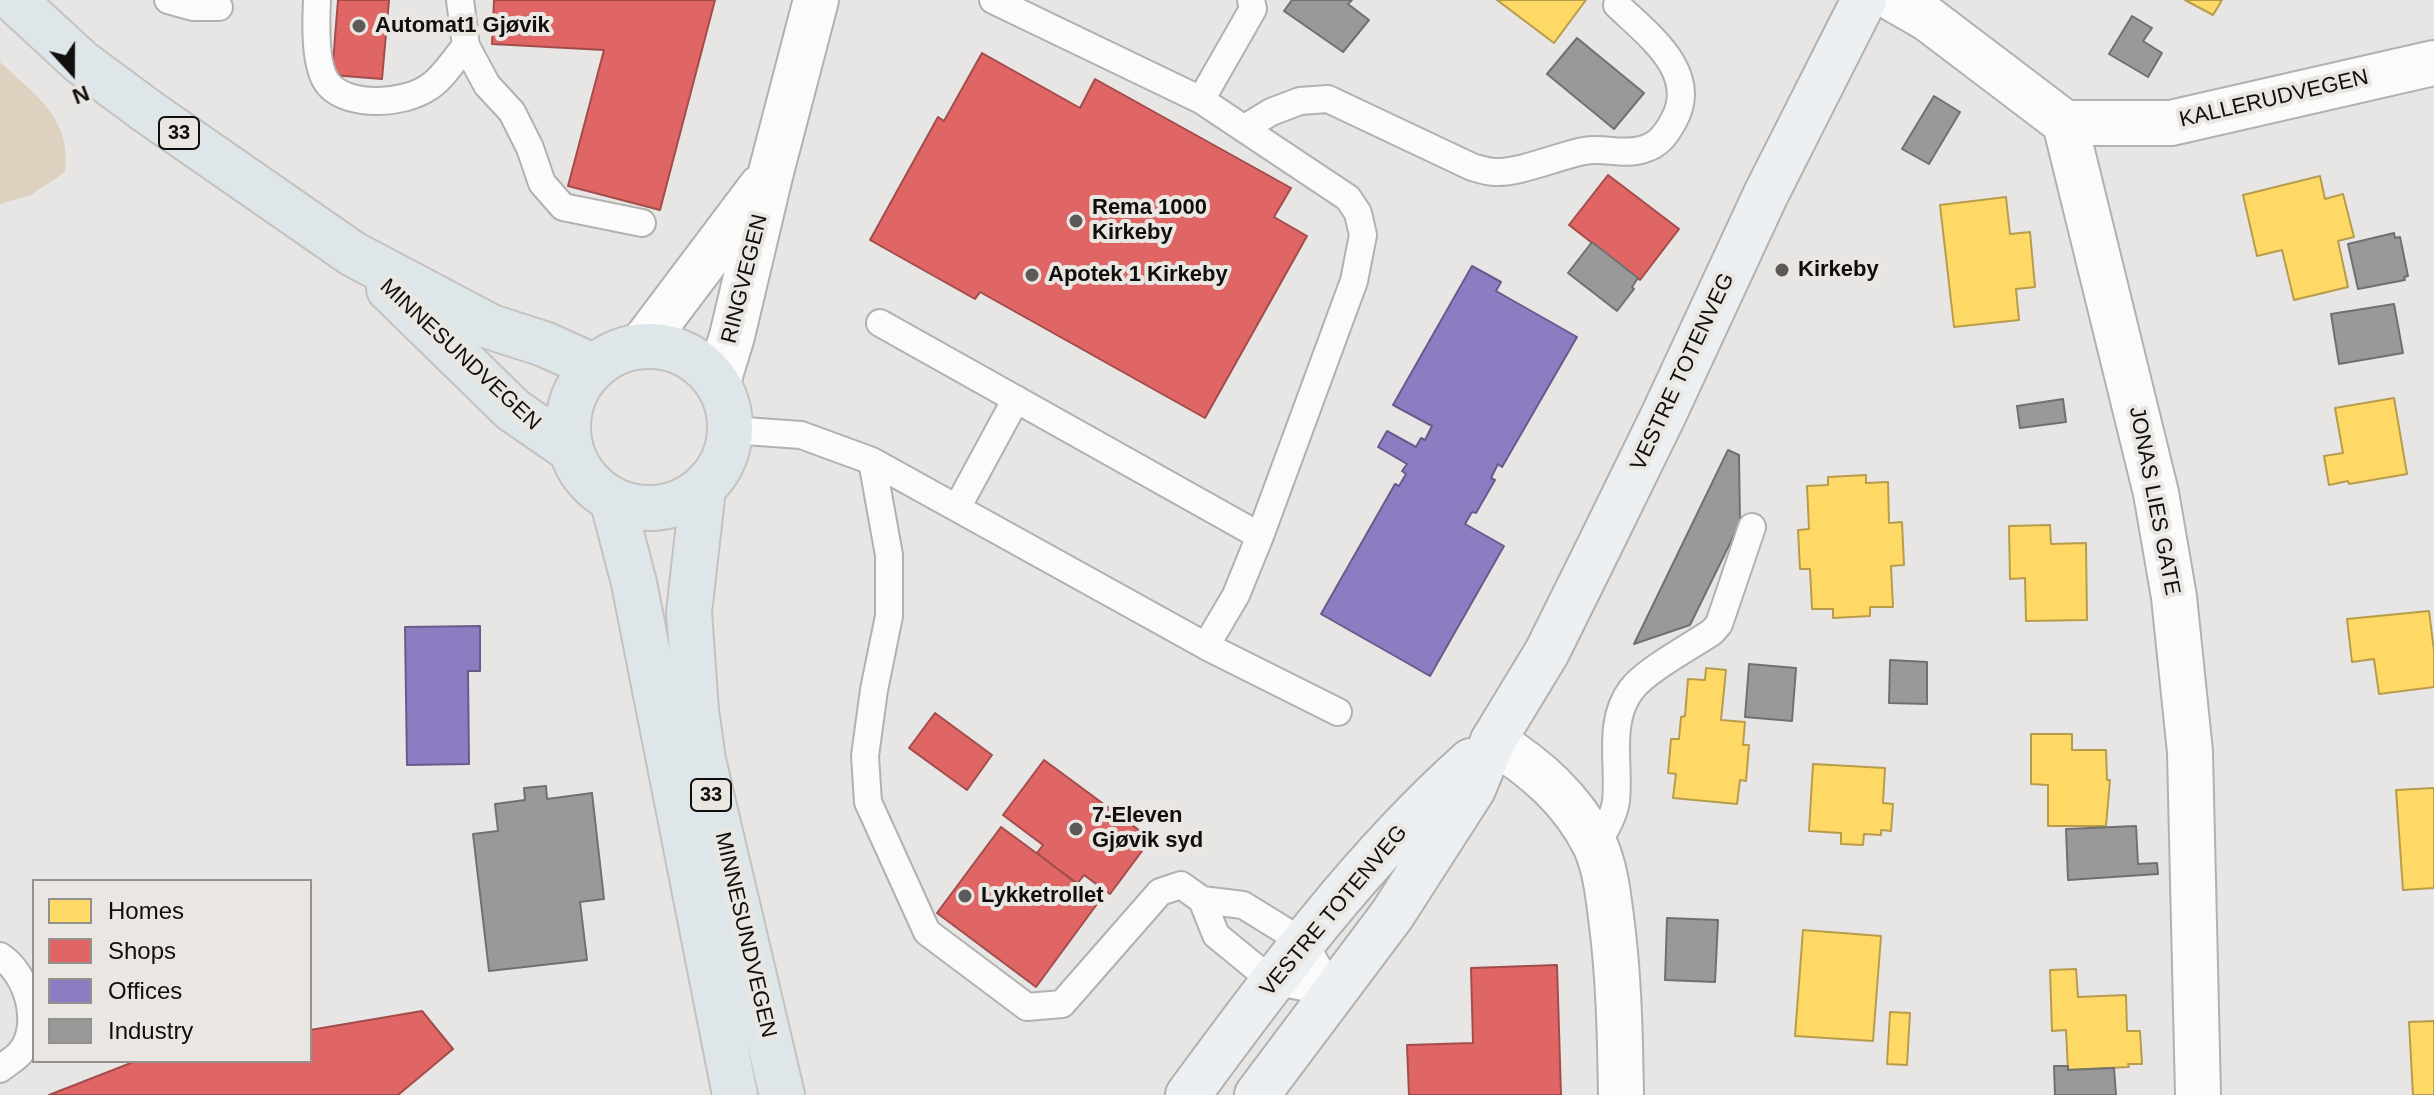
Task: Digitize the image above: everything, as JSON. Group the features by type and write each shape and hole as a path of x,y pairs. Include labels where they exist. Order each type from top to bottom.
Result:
{"main road":[{"name":"MINNESUNDVEGEN","path":"14,0 81,62 353,254 491,327 544,344 595,367"},
{"name":"VESTRE TOTENVEG","path":"1257,1095 1392,915 1473,789 1493,741 1547,652 1664,414 1766,194 1864,0"},
{"name":"MINNESUNDVEGEN","path":"353,254 513,410 571,450"},
{"name":"MINNESUNDVEGEN","path":"642,345 612,355 595,367 572,399 568,420 571,450 586,478 612,499 638,508 659,508 685,501 703,489 726,456 731,430"},
{"path":"642,345 662,346 692,357 718,382 728,405 731,430"},
{"name":"MINNESUNDVEGEN","path":"703,489 689,612 696,710 703,760 782,1095"},
{"name":"MINNESUNDVEGEN","path":"612,499 634,583 735,1095"},
{"name":"VESTRE TOTENVEG","path":"1188,1095 1303,942 1409,822 1452,777 1493,741"}],"street":[{"name":"RINGVEGEN","path":"718,382 816,0"},
{"path":"1895,0 1928,19 2065,123"},
{"name":"KALLERUDVEGEN","path":"2065,123 2171,123 2434,63"},
{"name":"JONAS LIES GATE","path":"2065,123 2156,493 2174,597 2190,735 2198,1095"},
{"name":"RINGVEGEN","path":"642,345 770,176"},
{"path":"1493,741 1529,764 1557,790 1595,846 1607,885 1617,967 1621,1095"}],"lane":[{"path":"168,0 193,7 219,7"},
{"path":"317,0 319,64 329,85 354,99 379,102 402,98 429,87 466,46"},
{"path":"460,0 466,46 487,85 512,112 530,148 542,183 563,207 642,223"},
{"path":"993,0 1201,100 1348,198 1358,213 1363,235 1354,281 1260,536 1236,595 1206,646"},
{"path":"1201,100 1253,9 1251,0"},
{"path":"1245,128 1271,112 1300,101 1328,99 1472,167 1495,173 1590,150 1625,153 1648,149 1665,136 1677,115 1681,95 1679,81 1669,56 1617,5"},
{"path":"880,323 1260,536"},
{"path":"957,508 1016,399"},
{"path":"731,430 801,435 872,461 1206,646 1338,712"},
{"path":"872,461 889,555 889,616 865,756 868,802 927,932 1027,1007 1062,1004 1160,892 1181,885 1202,900 1243,905 1303,942 1334,993"},
{"path":"1595,846 1606,830 1616,803 1617,721 1631,690 1719,624 1752,527"},
{"path":"1202,900 1216,935 1272,981 1334,993"},
{"path":"0,956 19,977 30,1003 32,1026 21,1052 0,1069"}],"shaded area":[{"path":"0,62 48,109 57,122 66,153 65,172 31,195 0,204"}],"building: Homes":[{"path":"1497,0 1586,0 1554,43"},
{"path":"2185,0 2222,0 2213,15"},
{"path":"2320,176 2325,199 2343,194 2354,237 2338,241 2348,287 2294,300 2282,250 2257,256 2243,195"},
{"path":"2006,197 2010,234 2030,232 2035,287 2016,289 2019,320 1954,327 1940,205"},
{"path":"2394,398 2407,474 2329,485 2324,456 2343,453 2335,408"},
{"path":"1866,475 1866,483 1888,482 1889,523 1902,522 1904,565 1891,566 1893,607 1870,607 1870,616 1833,618 1833,609 1812,609 1810,569 1800,569 1798,530 1809,529 1807,486 1828,485 1828,477"},
{"path":"2050,525 2051,544 2086,543 2087,620 2026,621 2025,578 2010,579 2009,526"},
{"path":"2429,611 2434,687 2379,694 2374,659 2352,662 2347,619"},
{"path":"1706,668 1726,670 1721,720 1745,722 1743,745 1749,745 1746,781 1740,780 1737,804 1673,798 1676,774 1668,773 1671,739 1679,739 1681,717 1685,716 1688,679 1705,680"},
{"path":"2031,734 2072,734 2072,750 2106,750 2107,780 2110,780 2106,826 2048,826 2048,785 2031,784"},
{"path":"1813,764 1885,768 1883,803 1893,804 1891,831 1881,830 1881,835 1864,834 1863,845 1841,844 1841,833 1809,831"},
{"path":"2434,788 2434,888 2403,890 2396,790"},
{"path":"1803,930 1881,936 1873,1041 1795,1036"},
{"path":"2076,969 2078,997 2126,995 2127,1031 2140,1031 2142,1064 2068,1070 2066,1030 2052,1031 2050,970"},
{"path":"1890,1012 1910,1013 1907,1065 1887,1064"},
{"path":"2434,1021 2434,1095 2413,1095 2409,1022"}],"building: Shops":[{"path":"338,0 389,0 382,79 332,75"},
{"path":"494,0 715,0 660,210 568,186 604,50 492,44"},
{"path":"982,53 1080,108 1095,79 1291,188 1274,217 1307,236 1205,418 980,292 975,299 870,240 938,117 944,121"},
{"path":"1608,175 1679,229 1640,280 1569,225"},
{"path":"935,713 992,755 967,790 909,748"},
{"path":"1044,760 1151,839 1110,894 1084,875 1077,884 1037,853 1043,845 1003,815"},
{"path":"1001,827 1100,900 1036,987 937,913"},
{"path":"1557,965 1561,1095 1409,1095 1407,1045 1473,1043 1471,968"},
{"path":"422,1011 453,1049 398,1095 49,1095 131,1063 312,1063 312,1030"}],"building: Offices":[{"path":"1472,266 1501,282 1496,291 1577,337 1502,467 1498,464 1491,478 1495,480 1476,513 1472,512 1465,524 1504,546 1430,676 1321,614 1395,484 1399,486 1406,474 1402,471 1407,464 1378,447 1387,431 1416,447 1421,438 1425,440 1432,426 1393,405"},
{"path":"480,626 480,671 468,671 469,764 407,765 405,627"}],"building: Industry":[{"path":"1292,0 1352,0 1348,4 1369,20 1343,52 1284,11"},
{"path":"2132,16 2152,28 2143,41 2162,53 2148,77 2109,54"},
{"path":"1577,38 1644,93 1614,129 1547,74"},
{"path":"1934,96 1960,112 1929,164 1902,149"},
{"path":"2394,233 2395,238 2400,237 2408,276 2404,277 2405,280 2358,289 2348,244"},
{"path":"1592,242 1638,278 1632,287 1634,289 1617,311 1568,273"},
{"path":"2394,304 2403,353 2339,364 2331,314"},
{"path":"2063,399 2066,422 2020,428 2017,406"},
{"path":"1728,450 1739,455 1740,523 1690,625 1634,644"},
{"path":"1890,660 1927,662 1927,704 1889,703"},
{"path":"1749,664 1796,668 1792,721 1745,717"},
{"path":"546,786 547,799 592,793 604,899 580,902 587,960 489,971 473,834 498,831 495,804 525,800 524,788"},
{"path":"2136,826 2138,864 2157,863 2158,874 2068,880 2066,829"},
{"path":"1667,918 1718,920 1715,982 1665,980"},
{"path":"2054,1066 2068,1066 2068,1070 2114,1068 2116,1095 2055,1095"}],"place":[{"name":"Automat1 Gjøvik","path":"359,26"},
{"name":"Rema 1000 Kirkeby","path":"1076,221"},
{"name":"Kirkeby","path":"1782,270"},
{"name":"Apotek 1 Kirkeby","path":"1032,275"},
{"name":"7-Eleven Gjøvik syd","path":"1076,829"},
{"name":"Lykketrollet","path":"965,896"}]}
